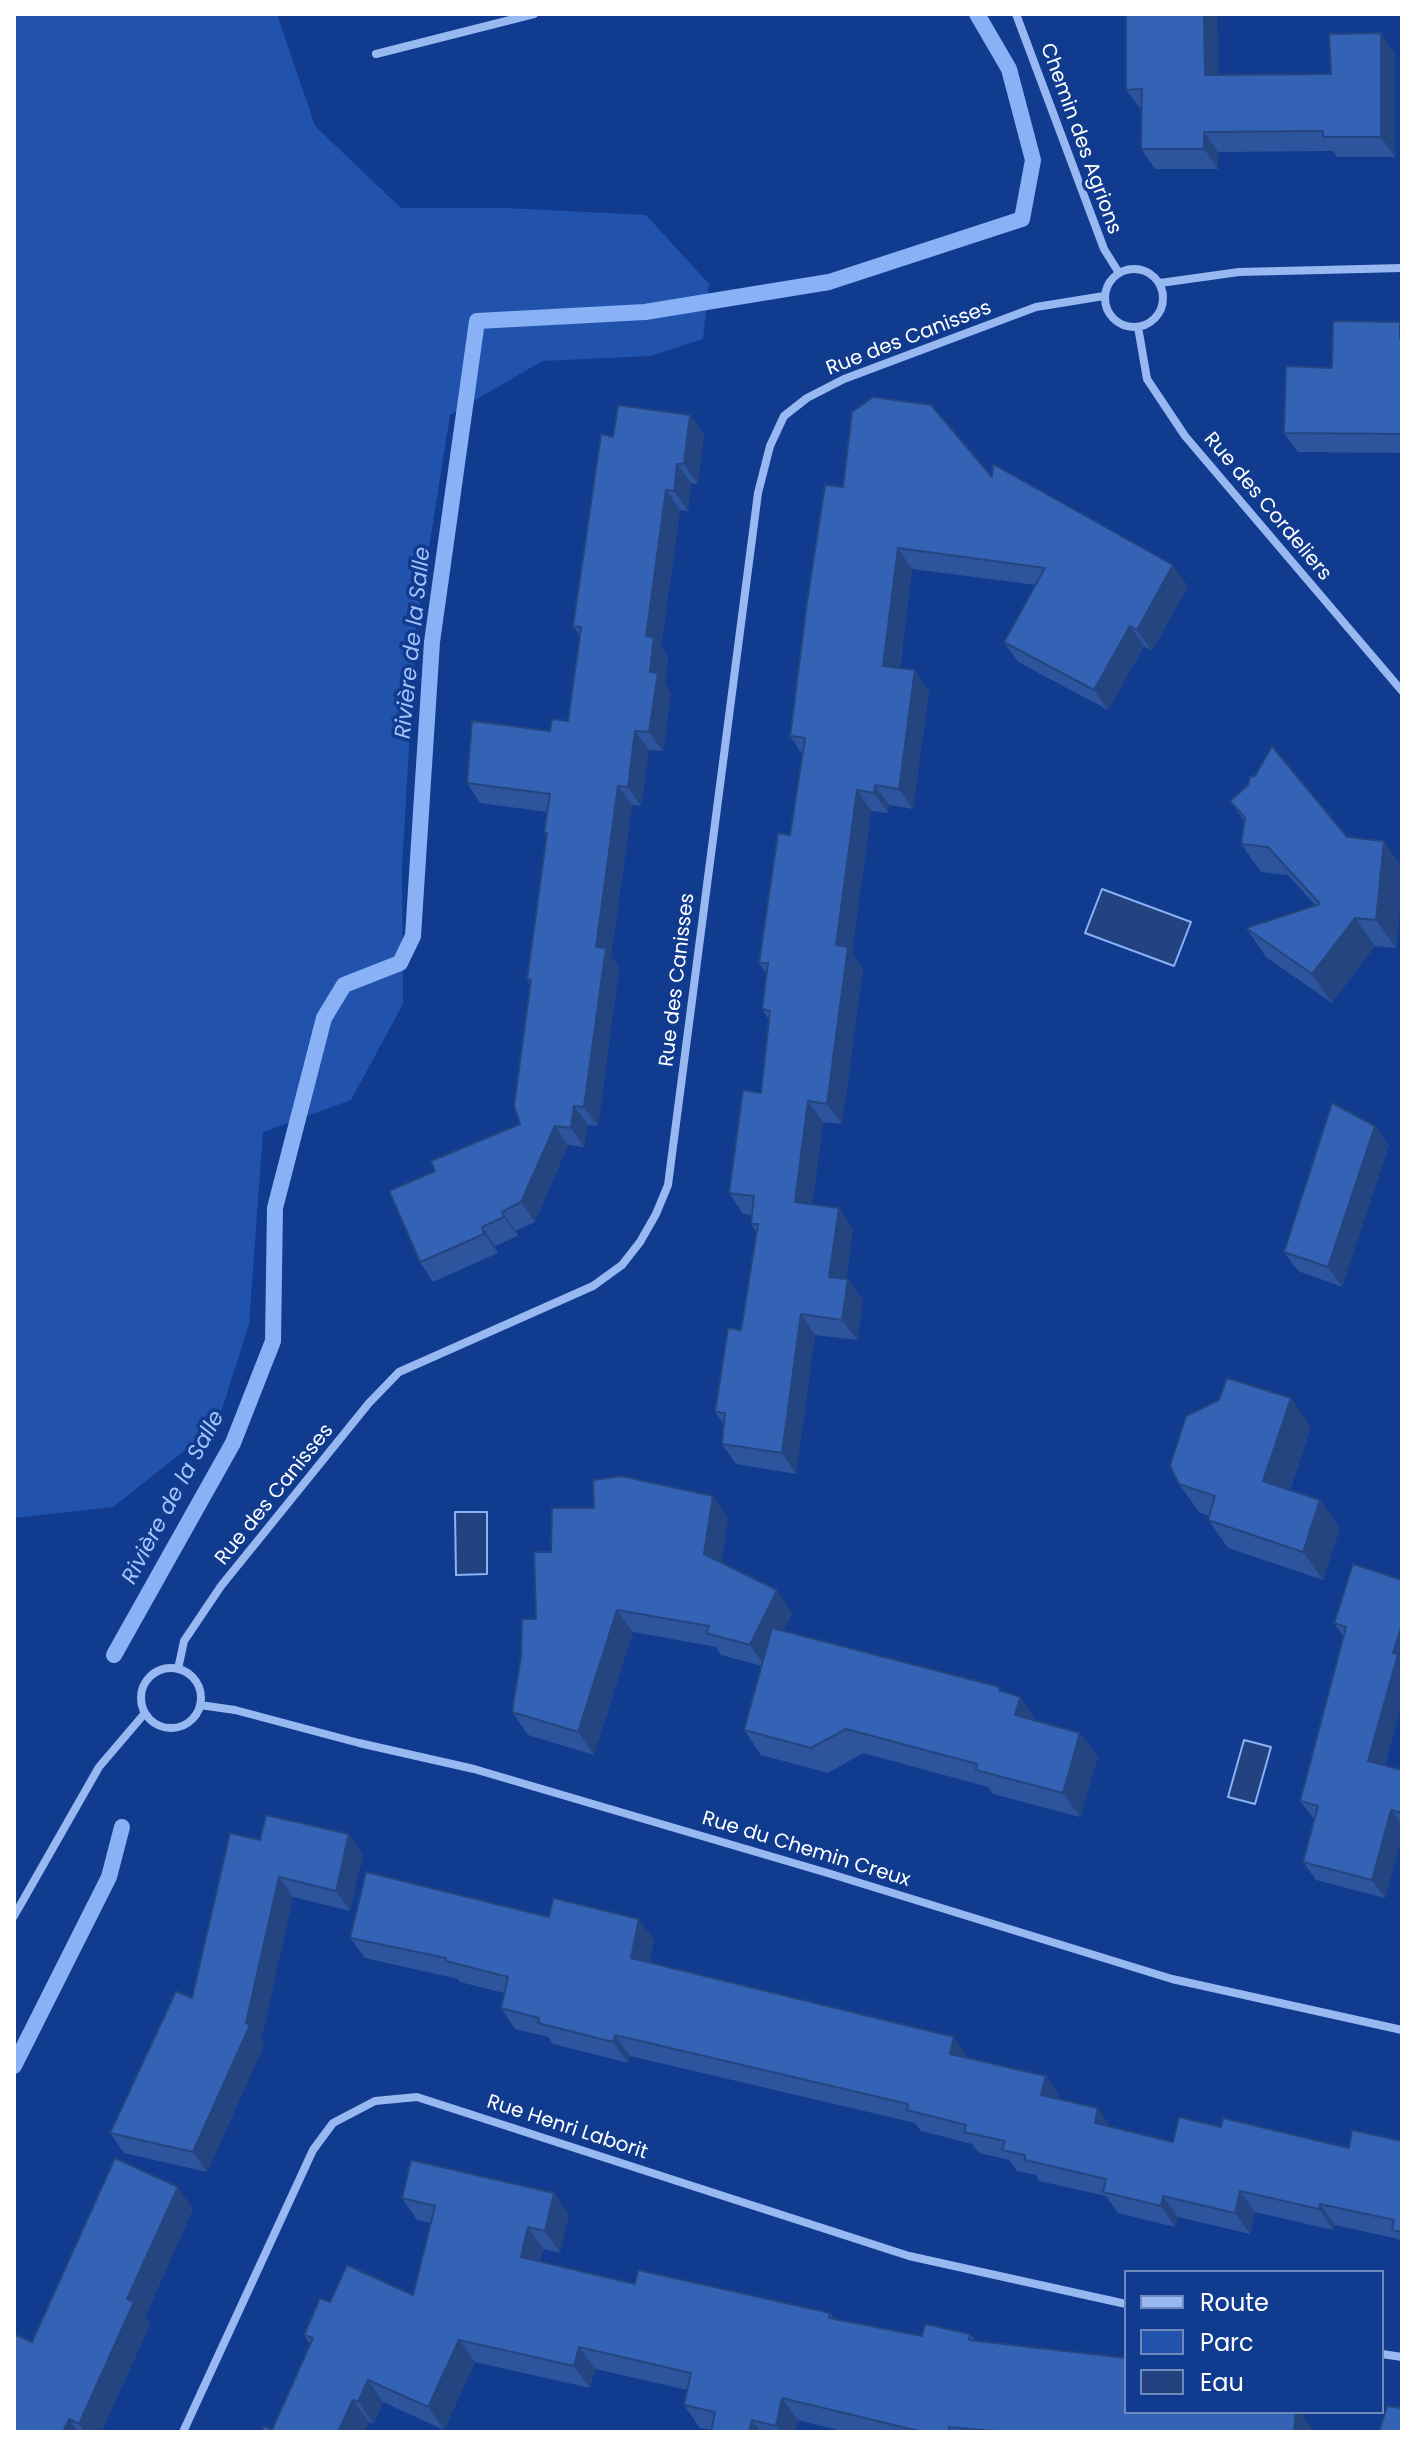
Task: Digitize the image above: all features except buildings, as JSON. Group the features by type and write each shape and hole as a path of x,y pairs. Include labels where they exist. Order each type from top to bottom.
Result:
{"street":[{"path":"376,54 534,14"},
{"name":"Chemin des Agrions","path":"1016,14 1104,249 1119,273"},
{"path":"1160,283 1239,272 1402,268"},
{"path":"1128,269 1146,271 1160,283 1164,302 1155,319 1138,327 1129,327 1109,313 1104,296 1112,279 1119,273 1128,269"},
{"name":"Rue des Canisses","path":"178,1669 184,1641 221,1586 369,1403 399,1372 593,1286 622,1265 656,1214 668,1185 758,493 770,446 784,416 807,398 844,379 1036,307 1104,296"},
{"name":"Rue des Cordeliers","path":"1138,327 1147,379 1185,436 1402,691"},
{"path":"178,1669 194,1679 199,1687 200,1705 189,1722 170,1728 151,1721 145,1713 141,1694 150,1677 158,1671 178,1669"},
{"name":"Rue du Chemin Creux","path":"200,1705 235,1710 474,1769 1172,1979 1402,2030"},
{"path":"14,1916 99,1767 145,1713"},
{"name":"Rue Henri Laborit","path":"183,2432 313,2150 333,2123 375,2101 417,2097 909,2256 1124,2304"}],"green space":[{"path":"14,14 277,14 315,126 401,208 506,208 646,215 709,284 703,339 651,356 542,361 450,415 416,630 402,867 403,1004 351,1100 263,1132 249,1324 217,1425 113,1507 14,1518"}],"water":[{"path":"1102,889 1191,922 1174,966 1085,933"},
{"path":"455,1512 487,1512 487,1574 456,1575"},
{"path":"1244,1740 1271,1747 1255,1804 1228,1797"}],"waterway":[{"name":"Rivière de la Salle","path":"114,1655 233,1443 273,1341 275,1208 324,1018 344,985 400,963 413,936 432,642 477,321 645,312 829,282 1022,219 1033,160 1009,69 977,14"},
{"name":"Rivière de la Salle","path":"14,2066 109,1877 122,1827"}]}
